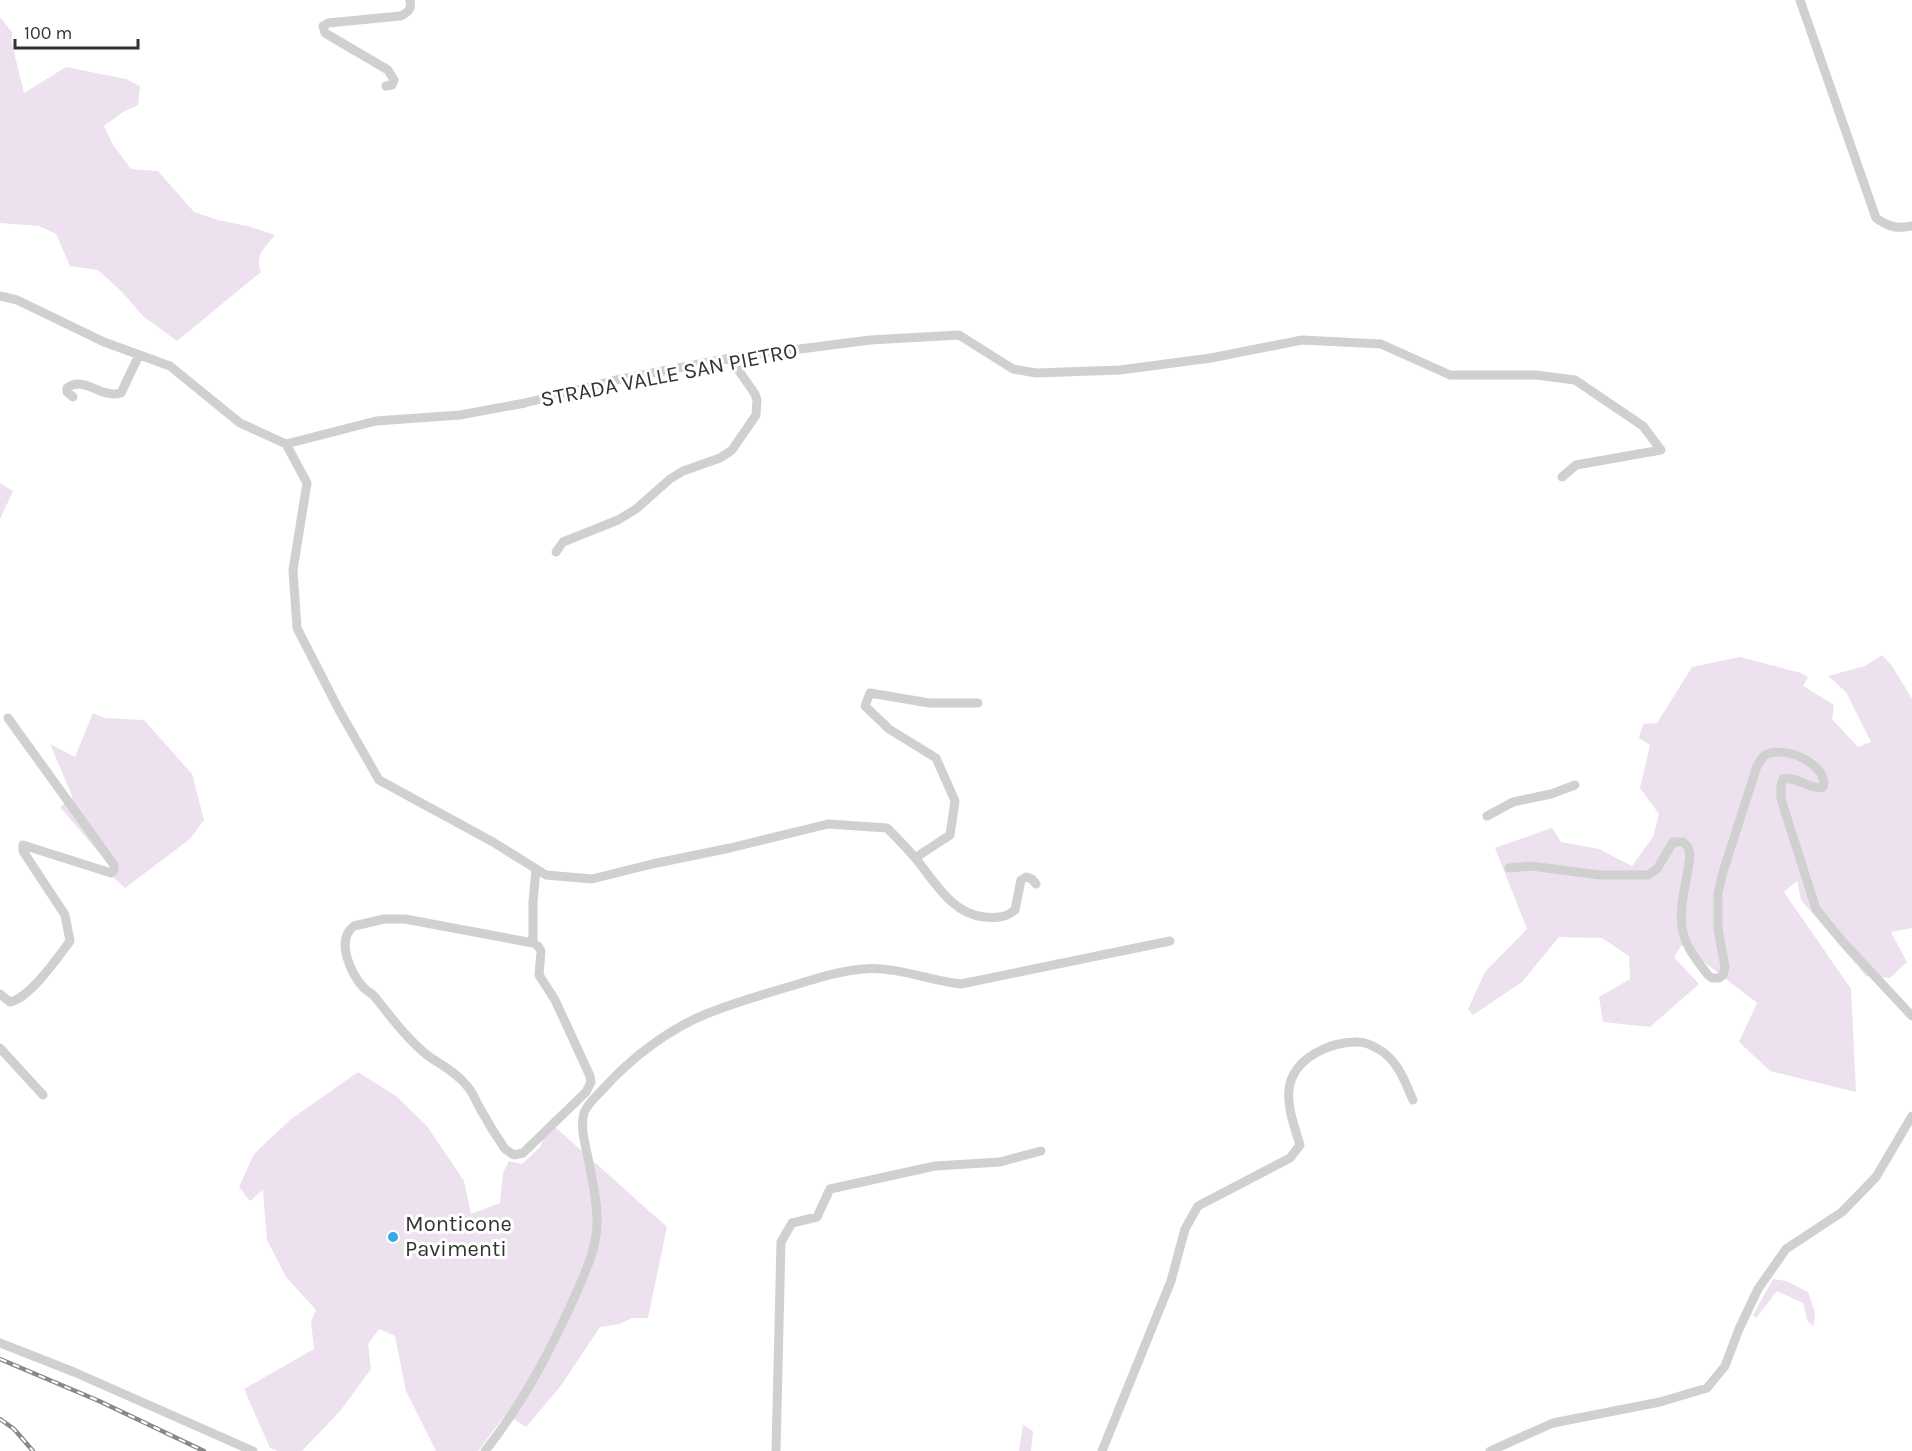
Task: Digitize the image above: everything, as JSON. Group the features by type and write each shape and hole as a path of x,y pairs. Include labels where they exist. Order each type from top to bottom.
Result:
{"street":[{"path":"386,86 392,85 394,80 388,70 325,33 323,26 328,23 400,16 406,14 410,9 410,0"},
{"path":"1800,0 1876,218 1886,225 1899,229 1912,226"},
{"path":"0,296 17,300 104,342 170,366 240,423 286,444 307,483 293,570 297,628 339,710 379,780 493,842 546,875 592,879 828,824 887,828 949,900 961,910 976,916 1000,918 1008,916 1015,910 1018,903 1018,887 1021,880 1026,877 1032,879 1036,884"},
{"name":"STRADA VALLE SAN PIETRO","path":"286,444 376,421 459,415 525,403 616,380 730,358 870,340 959,335 1013,369 1036,373 1120,370 1211,358 1302,340 1381,344 1450,375 1536,375 1575,380 1643,426 1661,450 1576,465 1562,477"},
{"path":"73,397 66,388 81,383 104,393 115,395 122,393 139,355"},
{"path":"556,552 563,542 618,520 636,509 677,475 720,458 732,450 756,415 757,400 730,358"},
{"path":"915,858 950,835 955,801 936,758 889,729 865,706 870,693 929,704 978,703"},
{"path":"0,994 10,1002 18,1000 48,971 70,940 65,915 23,851 23,845 111,873 114,870 114,865 8,718"},
{"path":"1509,868 1531,866 1600,875 1648,875 1657,869 1673,842 1683,842 1690,854 1681,913 1683,933 1688,946 1708,975 1712,978 1719,978 1723,975 1725,967 1718,929 1718,893 1757,766 1768,754 1787,752 1796,755 1818,769 1824,782 1823,787 1815,788 1788,778 1783,779 1781,785 1783,807 1816,909 1843,942 1912,1016"},
{"path":"1486,816 1514,802 1551,794 1575,785"},
{"path":"533,943 536,869"},
{"path":"394,918 464,928 533,943 541,951 539,975 555,1000 591,1078 591,1084 586,1092 523,1153 517,1155 510,1154 499,1140 468,1086 449,1068 428,1055 416,1044 364,988 351,966 345,946 347,934 354,926 394,918"},
{"path":"485,1451 504,1426 537,1372 565,1320 585,1274 594,1246 597,1225 583,1125 585,1111 609,1083 652,1046 704,1014 815,979 866,968 885,969 934,981 961,984 1170,941"},
{"path":"1102,1451 1171,1281 1185,1229 1198,1206 1290,1158 1299,1145 1290,1106 1289,1090 1294,1074 1302,1063 1317,1052 1338,1044 1362,1042 1382,1051 1397,1067 1413,1100"},
{"path":"0,1048 43,1095"},
{"path":"591,1078 601,1078 609,1083"},
{"path":"1490,1451 1553,1423 1660,1402 1707,1388 1725,1366 1758,1289 1786,1249 1842,1212 1876,1178 1912,1116"},
{"path":"776,1451 781,1242 792,1223 817,1217 830,1189 935,1166 1000,1162 1041,1151"},
{"path":"0,1343 74,1372 253,1451"}],"shaded area":[{"path":"0,17 12,32 12,44 24,93 66,67 126,79 140,86 138,105 123,112 104,126 113,145 131,169 158,171 194,212 275,235 260,256 261,272 177,341 143,316 98,270 70,266 56,234 39,226 0,223"},
{"path":"0,483 13,491 0,519"},
{"path":"1882,655 1892,666 1912,699 1912,928 1891,932 1907,962 1890,978 1866,976 1801,900 1797,881 1784,892 1851,989 1856,1092 1770,1071 1739,1042 1757,1003 1682,945 1674,957 1699,984 1650,1027 1603,1022 1599,997 1630,979 1629,956 1602,938 1559,937 1522,982 1473,1015 1468,1009 1485,972 1527,929 1495,848 1552,828 1561,842 1599,849 1632,866 1653,837 1659,814 1640,788 1650,745 1639,738 1643,724 1657,723 1692,667 1740,657 1801,673 1808,677 1803,686 1834,705 1832,719 1858,747 1871,742 1846,692 1828,676 1865,666"},
{"path":"93,713 104,718 144,720 192,774 204,820 190,839 125,888 114,878 112,868 60,807 73,798 50,744 75,757"},
{"path":"358,1072 396,1096 427,1126 464,1181 471,1214 500,1203 503,1173 509,1161 522,1164 540,1147 545,1135 554,1126 667,1227 648,1318 632,1318 620,1324 600,1327 560,1387 526,1427 506,1414 478,1451 436,1451 406,1391 395,1336 379,1329 368,1344 371,1369 341,1410 302,1451 278,1451 270,1448 244,1389 314,1349 311,1322 316,1310 286,1277 267,1240 263,1190 250,1201 239,1187 254,1154 291,1119"},
{"path":"1773,1279 1786,1281 1808,1292 1815,1312 1814,1326 1808,1322 1803,1303 1777,1291 1756,1318 1753,1315"},
{"path":"1023,1425 1033,1431 1031,1451 1019,1451"}],"railway":[{"path":"0,1359 99,1401 204,1451"},
{"path":"0,1419 14,1429 33,1451"}],"place":[{"name":"Monticone Pavimenti","path":"393,1237"}]}
